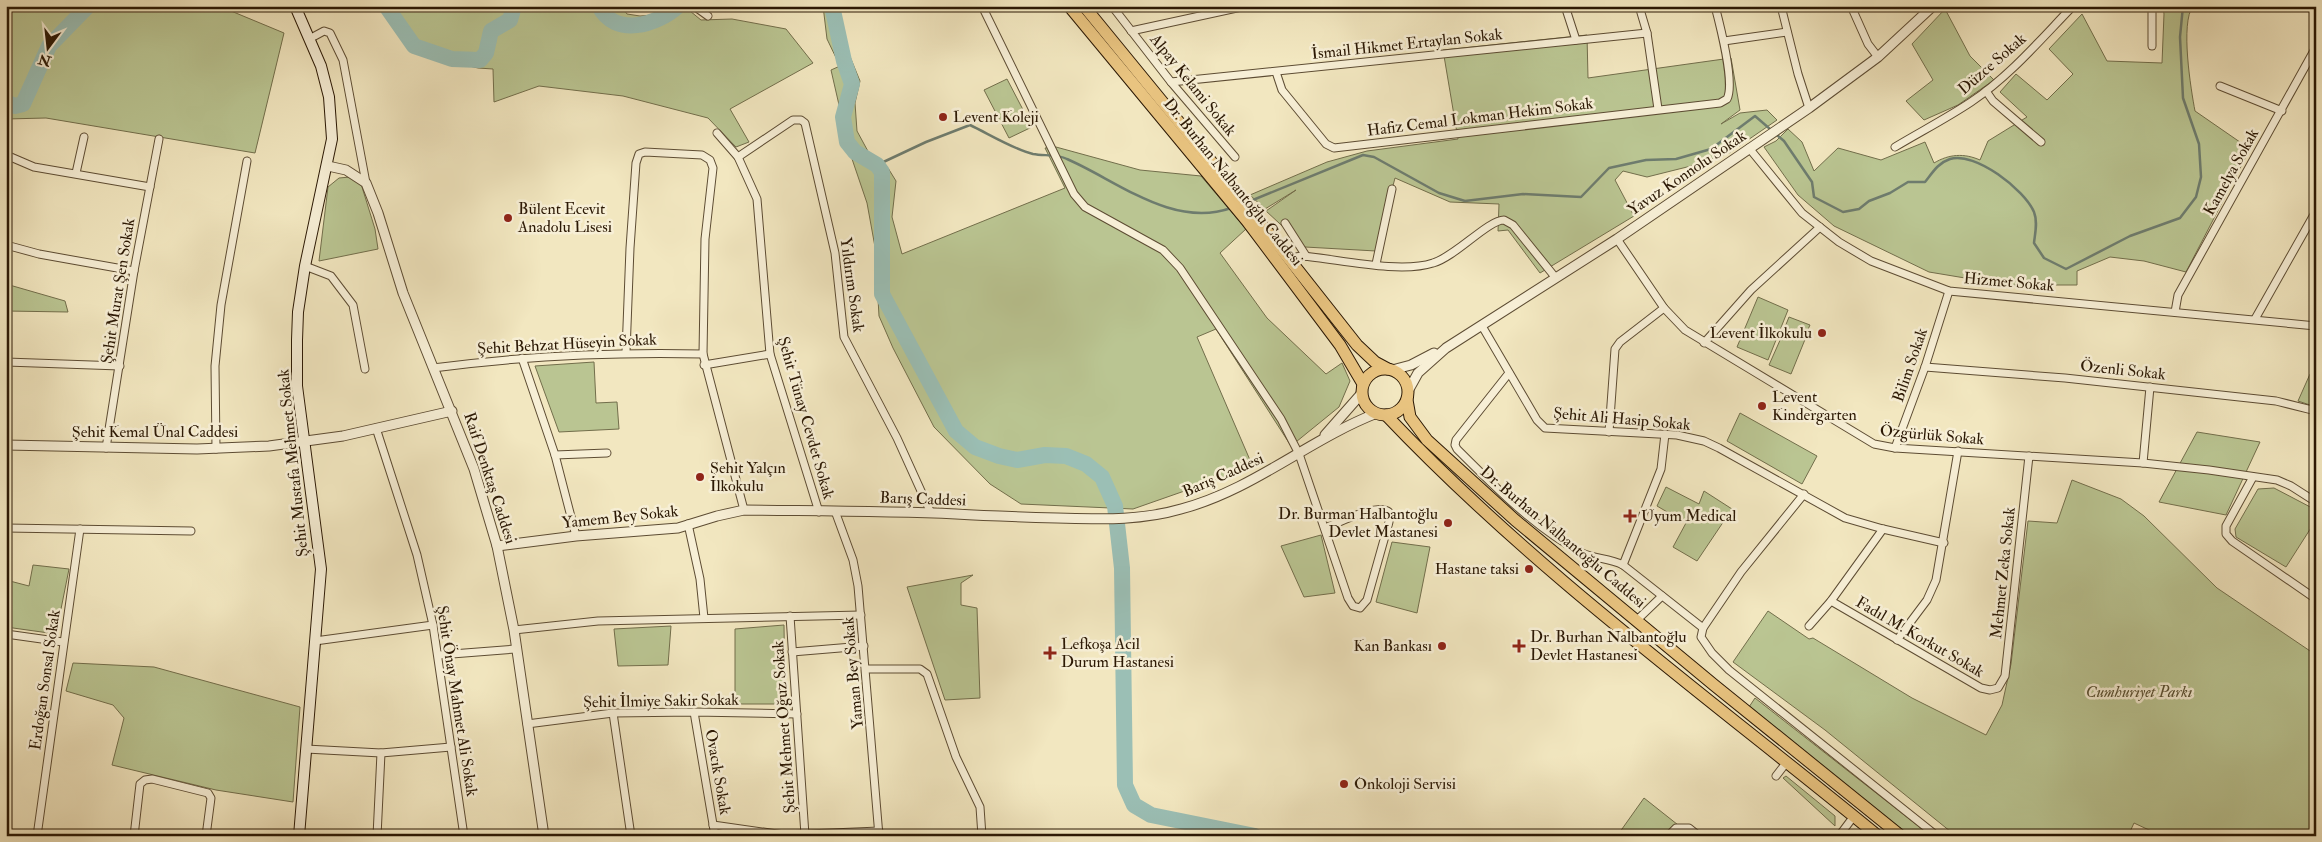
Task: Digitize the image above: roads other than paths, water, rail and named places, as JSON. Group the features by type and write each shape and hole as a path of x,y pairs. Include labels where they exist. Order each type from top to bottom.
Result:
{"main road":[{"name":"Şehit Mustafa Mehmet Sokak","path":"295,6 311,38 321,66 331,110 332,139 328,166 305,266 298,312 297,386 321,569 299,836"},
{"name":"Dr. Burhan Nalbantoğlu Caddesi","path":"1069,6 1232,195"},
{"name":"Dr. Burhan Nalbantoğlu Caddesi","path":"1084,6 1252,220 1340,345 1363,388"},
{"name":"Dr. Burhan Nalbantoğlu Caddesi","path":"1252,220 1289,258 1356,345 1375,362 1390,370"},
{"path":"1390,370 1403,378 1407,396 1398,411 1381,414 1366,405 1363,388 1373,372 1390,370"},
{"name":"Dr. Burhan Nalbantoğlu Caddesi","path":"1407,396 1410,417 1427,440 1515,520 1636,621 1901,836"},
{"name":"Dr. Burhan Nalbantoğlu Caddesi","path":"1381,414 1506,533 1786,763 1878,836"}],"street":[{"path":"694,6 708,16"},
{"path":"982,6 1064,177 1074,194 1085,207 1163,250 1180,268 1281,419 1298,454 1348,598 1355,607 1360,608 1366,602 1389,522 1389,512 1386,509 1376,508 1325,528"},
{"name":"Alpay Kelami Sokak","path":"1112,6 1170,82 1235,157"},
{"path":"1131,31 1246,6"},
{"path":"1565,6 1576,40"},
{"path":"1639,6 1647,33 1658,109"},
{"path":"1715,6 1724,41 1787,32"},
{"path":"1781,6 1809,108"},
{"path":"1852,6 1868,44 1878,57"},
{"name":"Yavuz Konnolu Sokak","path":"1390,370 1410,365 1446,348 1617,239 1809,108 1878,57 1933,6"},
{"name":"Düzce Sokak","path":"1894,147 1972,102 1986,91 2020,60 2073,6"},
{"path":"2152,6 2152,46"},
{"path":"311,38 324,31 330,33 343,60 366,183"},
{"name":"İsmail Hikmet Ertaylan Sokak","path":"1170,82 1647,33"},
{"name":"Hafiz Cemal Lokman Hekim Sokak","path":"1276,72 1282,90 1326,144 1334,148 1720,103 1726,99 1730,89 1724,41"},
{"name":"Kamelya Sokak","path":"2175,312 2178,295 2316,47"},
{"path":"2220,86 2282,111"},
{"path":"1986,91 1993,100 2040,142"},
{"name":"Yıldırım Sokak","path":"738,157 793,120 801,120 805,123 835,253 844,337 897,438 931,513"},
{"name":"Şehit Tünay Cevdet Sokak","path":"717,133 738,157 757,199 761,268 770,354 819,512"},
{"path":"76,173 84,136"},
{"name":"Şehit Murat Şen Sokak","path":"106,448 134,271 159,139"},
{"name":"Hizmet Sokak","path":"1749,148 1802,213 1820,227 1865,258 1949,291 2316,326"},
{"path":"626,352 630,248 636,163 639,154 646,152 702,155 710,160 713,168 704,239 702,354 744,510"},
{"path":"6,156 34,167 150,186"},
{"path":"216,449 215,366 221,306 247,161"},
{"path":"328,166 346,170 366,183"},
{"name":"Raif Denktaş Caddesi","path":"366,183 378,213 403,293 452,411 474,470 497,546 514,630 515,649 544,836"},
{"path":"1376,264 1392,189"},
{"path":"2255,319 2315,213"},
{"path":"1289,258 1306,256 1407,267 1434,263 1455,253 1495,222 1503,220 1513,225 1555,277"},
{"path":"1285,223 1306,256"},
{"path":"1704,343 1751,290 1820,227"},
{"name":"Özgürlük Sokak","path":"1617,239 1664,308 1683,328 1704,343 1870,442 1895,448 2143,463 2253,477 2287,484 2316,502"},
{"path":"6,245 39,254 134,271"},
{"path":"305,266 331,276 353,304 365,369"},
{"name":"Bilim Sokak","path":"1895,448 1925,367 1949,291"},
{"path":"1609,432 1617,346 1664,308"},
{"name":"Şehit Ali Hasip Sokak","path":"1482,326 1543,426 1552,429 1665,434 1697,439 1712,444 1846,518 1883,529 1944,543"},
{"name":"Yavuz Konnolu Sokak","path":"1407,396 1418,373 1446,348"},
{"name":"Şehit Behzat Hüseyin Sokak","path":"433,368 522,358 626,352 702,354"},
{"path":"704,365 770,354"},
{"path":"522,358 555,454 576,536"},
{"path":"6,362 120,366"},
{"name":"Özenli Sokak","path":"1925,367 2065,378 2276,401 2316,411"},
{"path":"1509,373 1456,440 1456,447 1507,497 1554,534 1584,554 1612,560 1623,565 1703,628"},
{"path":"2143,463 2150,387"},
{"name":"Bariş Caddesi","path":"1319,441 1344,416 1363,388"},
{"name":"Şehit Kemal Ünal Caddesi","path":"6,446 216,449 304,441 376,428 452,411"},
{"name":"Bariş Caddesi","path":"1101,520 1134,519 1181,509 1220,496 1252,481 1319,441 1356,422 1381,414"},
{"name":"Şehit Önay Mahmet Ali Sokak","path":"376,428 416,555 433,625 439,655 464,836"},
{"path":"1623,565 1661,469 1665,434"},
{"path":"1897,640 1931,593 1936,580 1944,543 1958,452"},
{"path":"555,454 607,453"},
{"name":"Mehmet Zeka Sokak","path":"1996,689 2005,676 2029,456"},
{"path":"2253,477 2226,526 2226,534 2232,541 2316,599"},
{"path":"1804,494 1741,572 1703,628 1701,637 1712,654 1729,670 1937,836"},
{"name":"Barış Caddesi","path":"744,510 931,513 1101,520"},
{"name":"Yamem Bey Sokak","path":"497,546 576,536 678,528 744,510"},
{"name":"Yaman Bey Sokak","path":"835,511 856,571 879,833"},
{"path":"688,524 700,579 704,618"},
{"path":"6,528 191,531"},
{"name":"Erdoğan Sonsal Sokak","path":"37,836 80,529"},
{"path":"1809,626 1831,601 1883,529"},
{"path":"1636,621 1662,596"},
{"name":"Fadıl M. Korkut Sokak","path":"1831,601 1981,688 1988,690 1996,689"},
{"path":"514,630 598,620 861,615"},
{"name":"Şehit Mehmet Oğuz Sokak","path":"790,616 805,835"},
{"path":"315,641 433,625"},
{"path":"6,634 63,642"},
{"path":"792,652 864,646"},
{"path":"439,655 515,649"},
{"path":"866,669 920,670 927,674 956,756 980,807 982,836"},
{"name":"Ovacık Sokak","path":"694,712 715,836"},
{"path":"612,713 631,836"},
{"name":"Şehit İlmiye Sakir Sokak","path":"527,724 612,713 797,714"},
{"path":"306,749 381,753 451,747"},
{"path":"377,836 381,753"},
{"path":"1776,776 1786,763"},
{"path":"134,836 140,784 145,780 152,779 208,793 212,798 206,836"},
{"path":"1839,836 1854,816"},
{"path":"713,825 784,835 879,833"},
{"path":"1668,836 1676,828 1689,828 1698,836"}],"waterway":[{"path":"6,102 15,106 23,104 49,46 88,6"},
{"path":"386,6 414,46 452,59 480,60 486,53 491,31 510,20 514,6"},
{"path":"599,6 606,16 615,22 625,25 648,23 659,19 678,6"},
{"path":"832,6 844,61 852,84 843,117 847,142 855,152 877,165 882,172 882,294 956,431 975,447 999,456 1017,460 1045,455 1066,456 1086,464 1102,477 1115,506 1122,568 1125,785 1134,805 1151,815 1255,836"},
{"path":"1248,202 1363,155 1374,157 1439,193 1465,201 1523,194 1581,197 1609,168 1646,160 1676,159 1711,149 1755,116 1784,141 1812,182 1814,197 1843,212 1859,209 1869,201 1890,193 1908,182 1925,182 1939,165 1950,159 1960,158 1985,166 2010,183 2029,203 2036,220 2034,243 2044,258 2066,269 2130,236 2180,218 2196,197 2201,177 2199,144 2183,98 2180,37 2183,6"},
{"path":"877,165 926,142 970,125 1026,152 1037,155 1059,156 1067,159 1125,189 1167,207 1188,212 1209,213 1231,208"}],"place":[{"name":"Levent Koleji","path":"943,117"},
{"name":"Bülent Ecevit Anadolu Lisesi","path":"508,218"},
{"name":"Levent İlkokulu","path":"1822,333"},
{"name":"Levent Kindergarten","path":"1762,406"},
{"name":"Şehit Yalçın İlkokulu","path":"700,477"},
{"name":"Uyum Medical","path":"1630,516"},
{"name":"Dr. Burman Halbantoğlu Devlet Mastanesi","path":"1448,523"},
{"name":"Hastane taksi","path":"1529,569"},
{"name":"Kan Bankası","path":"1442,646"},
{"name":"Dr. Burhan Nalbantoğlu Devlet Hastanesi","path":"1519,646"},
{"name":"Lefkoşa Acil Durum Hastanesi","path":"1050,653"},
{"name":"Onkoloji Servisi","path":"1344,784"}],"park label":[{"name":"Cumhuriyet Parkı","path":"2139,692"}]}
